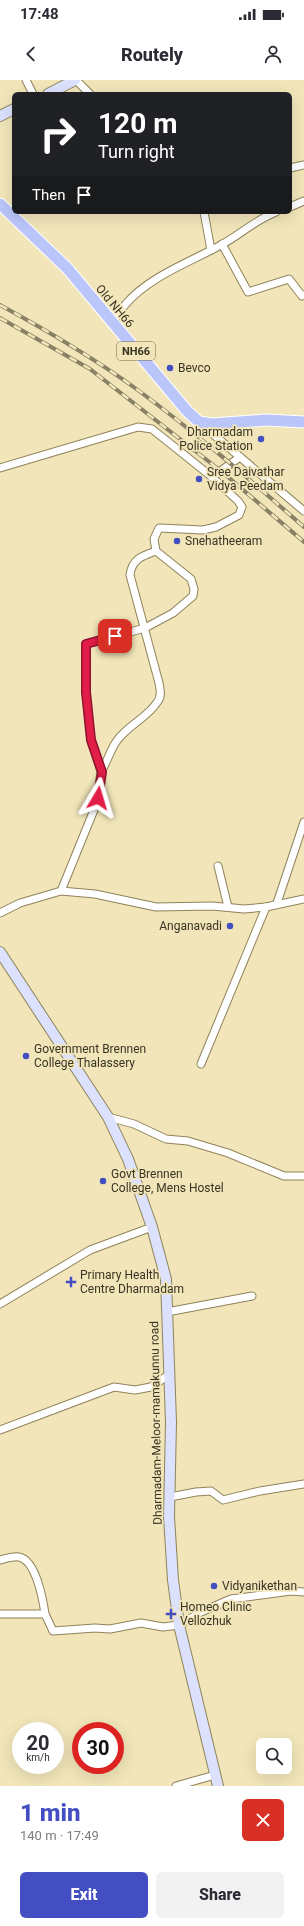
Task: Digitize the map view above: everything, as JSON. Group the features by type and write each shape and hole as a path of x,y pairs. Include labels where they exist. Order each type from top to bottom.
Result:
{"main road":[{"path":"52,92 75,80"},
{"path":"0,116 12,111"},
{"name":"Old NH66","path":"0,204 66,268 187,411 199,422"},
{"path":"199,422 212,424 267,420 304,422"},
{"name":"Dharmadam-Meloor-mamakunnu road","path":"0,952 108,1118 128,1159 152,1227 166,1279 170,1374 170,1497 173,1580 179,1625 218,1786"}],"street":[{"path":"26,80 32,92"},
{"path":"75,80 88,92"},
{"path":"292,168 304,165"},
{"path":"292,206 304,201"},
{"path":"204,214 211,250"},
{"path":"113,323 125,304 142,290 170,271 222,244 270,214"},
{"path":"222,244 248,292 289,279 302,296 304,295"},
{"path":"199,422 304,511"},
{"path":"0,468 138,427 152,429 212,477 238,501 242,507 242,512 230,521 216,527 203,530 159,528 154,539 156,551 191,579 194,588 193,596 173,613 145,628 86,644 86,692 91,740 102,772"},
{"path":"212,477 240,457"},
{"path":"61,891 96,805 102,772 115,743 124,732 144,716 159,701 161,693 159,683 130,575 130,570 136,559 156,551"},
{"path":"277,903 304,822"},
{"path":"218,866 228,908"},
{"path":"0,913 20,903 61,891 95,894 156,907 212,906 244,909 266,907 277,903 304,899"},
{"path":"202,1064 266,907"},
{"path":"108,1118 134,1124 166,1139 188,1141 228,1153 284,1176 304,1176"},
{"path":"0,1304 90,1250 152,1227"},
{"path":"167,1312 252,1296"},
{"path":"0,1430 114,1387 135,1390 151,1387 170,1374"},
{"path":"170,1497 196,1492 212,1491 223,1500 260,1491 304,1484"},
{"path":"0,1560 19,1557 27,1561 42,1594 45,1614 52,1631 95,1628 110,1629 141,1623 163,1627 179,1625 201,1612 231,1599 291,1591 304,1592"},
{"path":"0,1614 45,1614"},
{"path":"176,1786 215,1775"}],"railway":[{"path":"0,305 69,344 102,365 157,404 242,473 304,527"},
{"path":"0,318 90,369 221,471 304,542"}],"place":[{"name":"Bevco","path":"170,368"},
{"name":"Dharmadam Police Station","path":"261,439"},
{"name":"Sree Daivathar Vidya Peedam","path":"199,479"},
{"name":"Snehatheeram","path":"177,541"},
{"name":"Anganavadi","path":"230,926"},
{"name":"Government Brennen College Thalassery","path":"26,1056"},
{"name":"Govt Brennen College, Mens Hostel","path":"103,1181"},
{"name":"Primary Health Centre Dharmadam","path":"71,1282"},
{"name":"Vidyanikethan","path":"214,1586"},
{"name":"Homeo Clinic Vellozhuk","path":"171,1614"}],"route":[{"path":"98,798 102,772 91,740 86,692 86,644 115,636"}]}
